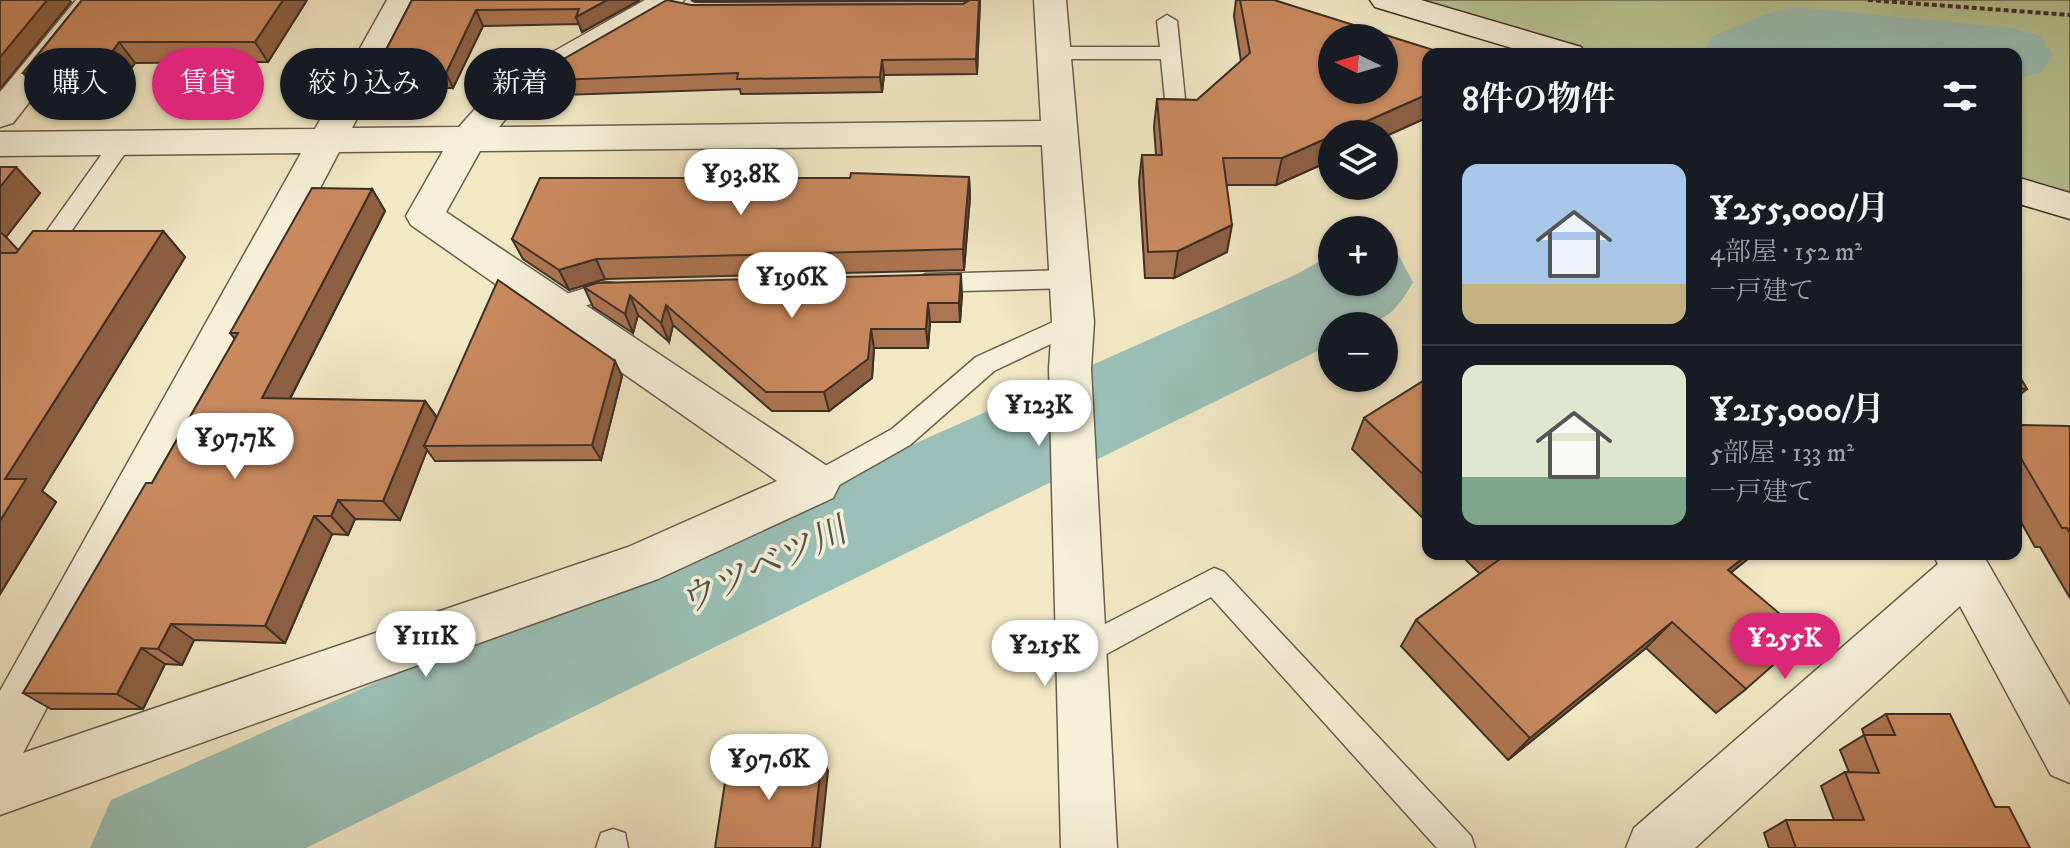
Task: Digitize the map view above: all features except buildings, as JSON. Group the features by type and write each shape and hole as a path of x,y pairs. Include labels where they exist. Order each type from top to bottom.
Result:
{"street":[{"path":"0,115 93,0"},
{"path":"0,743 403,0"},
{"path":"1050,0 1073,322 1070,369 1089,848"},
{"path":"1386,0 1549,48"},
{"path":"672,4 510,91 468,140 425,216 817,484"},
{"path":"0,144 1058,133"},
{"path":"2022,192 2070,206"},
{"path":"0,788 641,564 817,484"},
{"path":"1654,848 1962,562 2070,757"}],"lane":[{"path":"1167,21 1176,109"},
{"path":"1053,53 1170,53"},
{"path":"0,269 33,269 122,142"},
{"path":"902,284 1070,279"},
{"path":"556,306 605,291 652,290"},
{"path":"817,484 901,437 985,364 1073,322"},
{"path":"1081,652 1214,581 1459,848"}],"path":[{"path":"1868,0 2070,15"}],"green space":[{"path":"1407,0 2070,0 2070,200 2022,186 2022,48 1566,48"}],"waterway":[{"name":"ウツベツ川","path":"1756,48 1793,32 1952,48"},
{"name":"ウツベツ川","path":"159,848 1339,296"}]}
